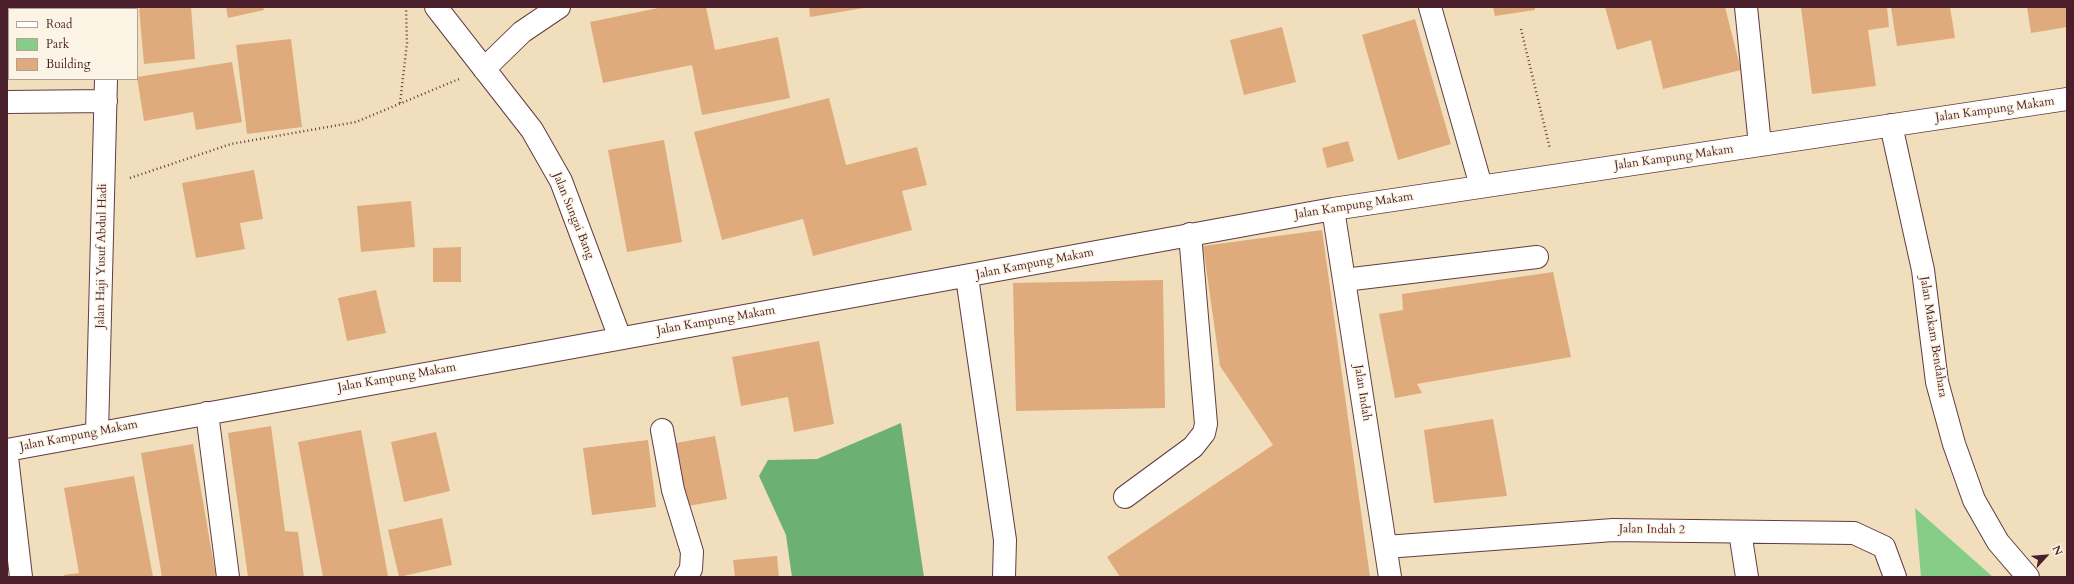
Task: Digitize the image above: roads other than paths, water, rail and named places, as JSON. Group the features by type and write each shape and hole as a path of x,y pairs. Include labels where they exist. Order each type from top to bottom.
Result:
{"street":[{"name":"Jalan Sungai Bang","path":"436,7 532,130 561,181 620,338"},
{"path":"484,69 522,32 560,7"},
{"path":"1430,7 1482,186"},
{"path":"1746,7 1760,145"},
{"name":"Jalan Haji Yusuf Abdul Hadi","path":"97,433 106,80"},
{"name":"Jalan Kampung Makam","path":"7,450 620,338 967,277 1190,234 1333,209 2067,99"},
{"path":"7,102 106,100"},
{"name":"Jalan Makam Bendahara","path":"1891,125 1922,270 1937,382 1954,444 1978,506 1998,542 2028,577"},
{"name":"Jalan Indah","path":"1333,209 1390,577"},
{"path":"1125,497 1193,447 1204,433 1206,424 1190,234"},
{"path":"1344,280 1537,257"},
{"path":"967,277 1005,540 1004,577"},
{"path":"207,413 228,577"},
{"path":"662,430 673,490 692,552 691,569 686,577"},
{"path":"7,457 21,577"},
{"name":"Jalan Indah 2","path":"1386,547 1613,530 1854,533 1884,547 1895,577"},
{"path":"1740,532 1746,577"}]}
